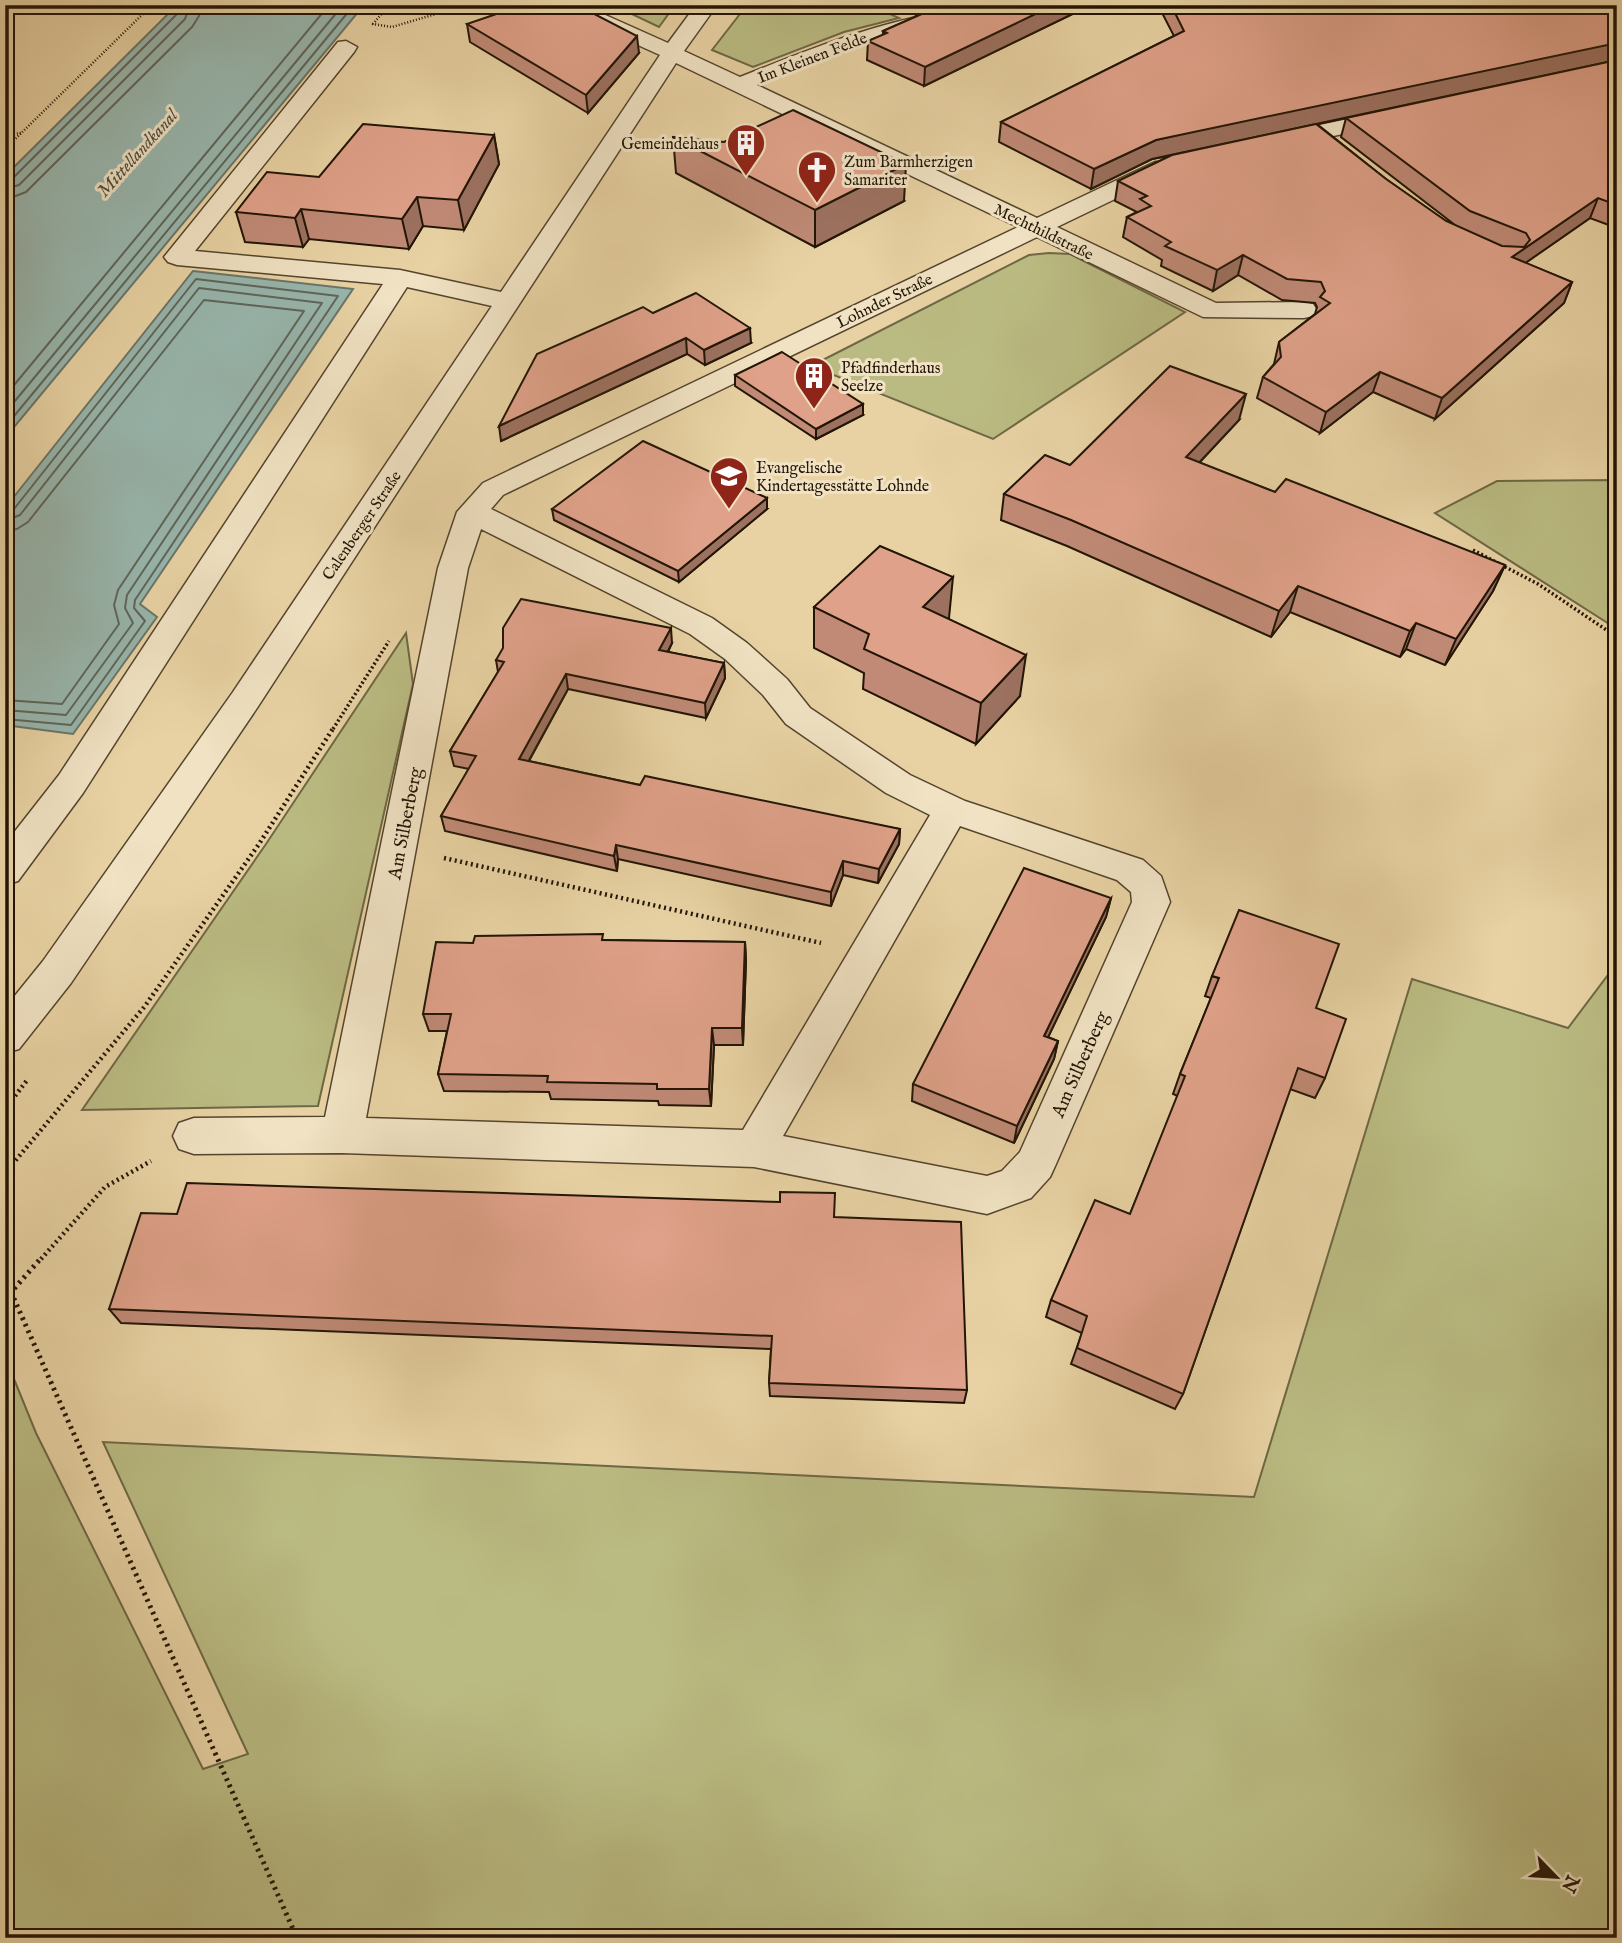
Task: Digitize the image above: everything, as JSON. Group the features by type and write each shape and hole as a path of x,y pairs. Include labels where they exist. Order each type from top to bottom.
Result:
{"street":[{"name":"Mechthildstraße","path":"565,5 672,53 1212,311 1304,310"},
{"name":"Calenberger Straße","path":"5,1037 57,972 245,700 672,53 707,5"},
{"name":"Im Kleinen Felde","path":"739,85 853,39 915,23 1009,5"},
{"path":"346,47 177,257 400,278 509,302"},
{"path":"1251,147 1418,111"},
{"path":"1315,132 1336,149"},
{"name":"Lohnder Straße","path":"472,512 493,489 1161,167 1187,161"},
{"path":"5,871 71,784 400,278"},
{"name":"Am Silberberg","path":"194,1136 342,1135 754,1149 987,1195 1016,1185 1035,1164 1151,902 1148,886 1130,870 952,810 898,784 798,716 775,687 736,651 701,626 472,512 453,568 342,1135"},
{"path":"754,1149 866,953 952,810"}],"path":[{"path":"5,149 152,5"},
{"path":"389,5 373,24 392,27 466,5"},
{"path":"5,135 21,133"},
{"path":"1473,550 1538,584 1617,637"},
{"path":"5,1173 145,1006 259,844 395,633"},
{"path":"399,848 866,953"},
{"path":"5,1299 105,1187 194,1136"},
{"path":"11,1293 297,1938"}],"green space":[{"path":"613,5 675,5 659,27"},
{"path":"747,5 870,5 899,18 844,32 753,67 712,50"},
{"path":"1070,254 1185,312 993,439 811,366 1029,255"},
{"path":"1617,480 1617,629 1435,513 1497,481"},
{"path":"406,633 413,684 318,1106 82,1110 266,844"},
{"path":"1617,963 1617,1938 5,1938 5,1357 36,1433 203,1769 248,1754 103,1442 1254,1497 1412,979 1568,1028"}],"water":[{"name":"Mittellandkanal","path":"177,5 364,5 5,438 5,176"},
{"path":"193,271 353,289 140,604 157,617 73,734 5,725 5,508"}],"building":[{"path":"523,5 577,5 637,36 586,95 467,24"},
{"path":"962,5 1054,5 925,67 868,41 887,33 883,31 924,13"},
{"path":"1171,5 1614,5 1617,6 1617,43 1156,140 1094,169 1001,122 1184,31"},
{"path":"1617,60 1617,205 1598,198 1512,257 1572,282 1442,398 1380,372 1326,412 1263,377 1281,357 1279,342 1330,303 1320,297 1325,291 1321,282 1287,279 1243,255 1217,270 1165,246 1171,242 1127,217 1151,206 1140,199 1147,196 1118,181 1172,155 1316,124 1386,179 1446,221 1502,246 1524,247 1530,240 1526,233 1470,211 1346,118"},
{"path":"793,110 906,164 815,210 673,137 724,142"},
{"path":"363,124 494,135 458,200 417,197 402,219 301,209 295,218 236,212 267,172 319,177"},
{"path":"696,293 750,328 704,350 686,338 499,426 537,354 643,307 653,313"},
{"path":"782,352 863,404 816,429 735,375"},
{"path":"1170,366 1246,394 1186,457 1275,492 1286,479 1505,565 1456,639 1416,623 1410,631 1298,586 1279,611 1071,520 1004,494 1045,455 1070,465"},
{"path":"643,441 767,498 678,571 552,509"},
{"path":"880,546 953,577 923,607 1026,655 981,703 864,649 869,634 814,607"},
{"path":"521,599 671,628 659,650 724,663 705,703 566,674 519,759 640,785 645,776 900,829 879,869 843,861 831,892 616,845 614,856 441,816 476,756 450,751 504,662 496,660 503,648 503,628"},
{"path":"1024,868 1111,898 1044,1036 1058,1041 1017,1126 913,1084"},
{"path":"1239,910 1339,944 1316,1008 1346,1019 1325,1078 1298,1068 1183,1394 1077,1348 1087,1316 1051,1300 1095,1200 1130,1214 1185,1076 1180,1074 1219,978 1212,976"},
{"path":"603,934 602,940 745,942 742,1028 712,1028 709,1089 657,1089 657,1084 547,1082 548,1076 438,1074 451,1014 423,1014 436,942 473,943 475,936"},
{"path":"187,1183 780,1202 780,1192 835,1193 834,1217 961,1222 967,1390 769,1383 772,1336 109,1309 141,1213 177,1214"}],"place":[{"name":"Gemeindehaus","path":"746,177"},
{"name":"Zum Barmherzigen Samariter","path":"817,204"},
{"name":"Pfadfinderhaus Seelze","path":"814,410"},
{"name":"Evangelische Kindertagesstätte Lohnde","path":"729,510"}]}
